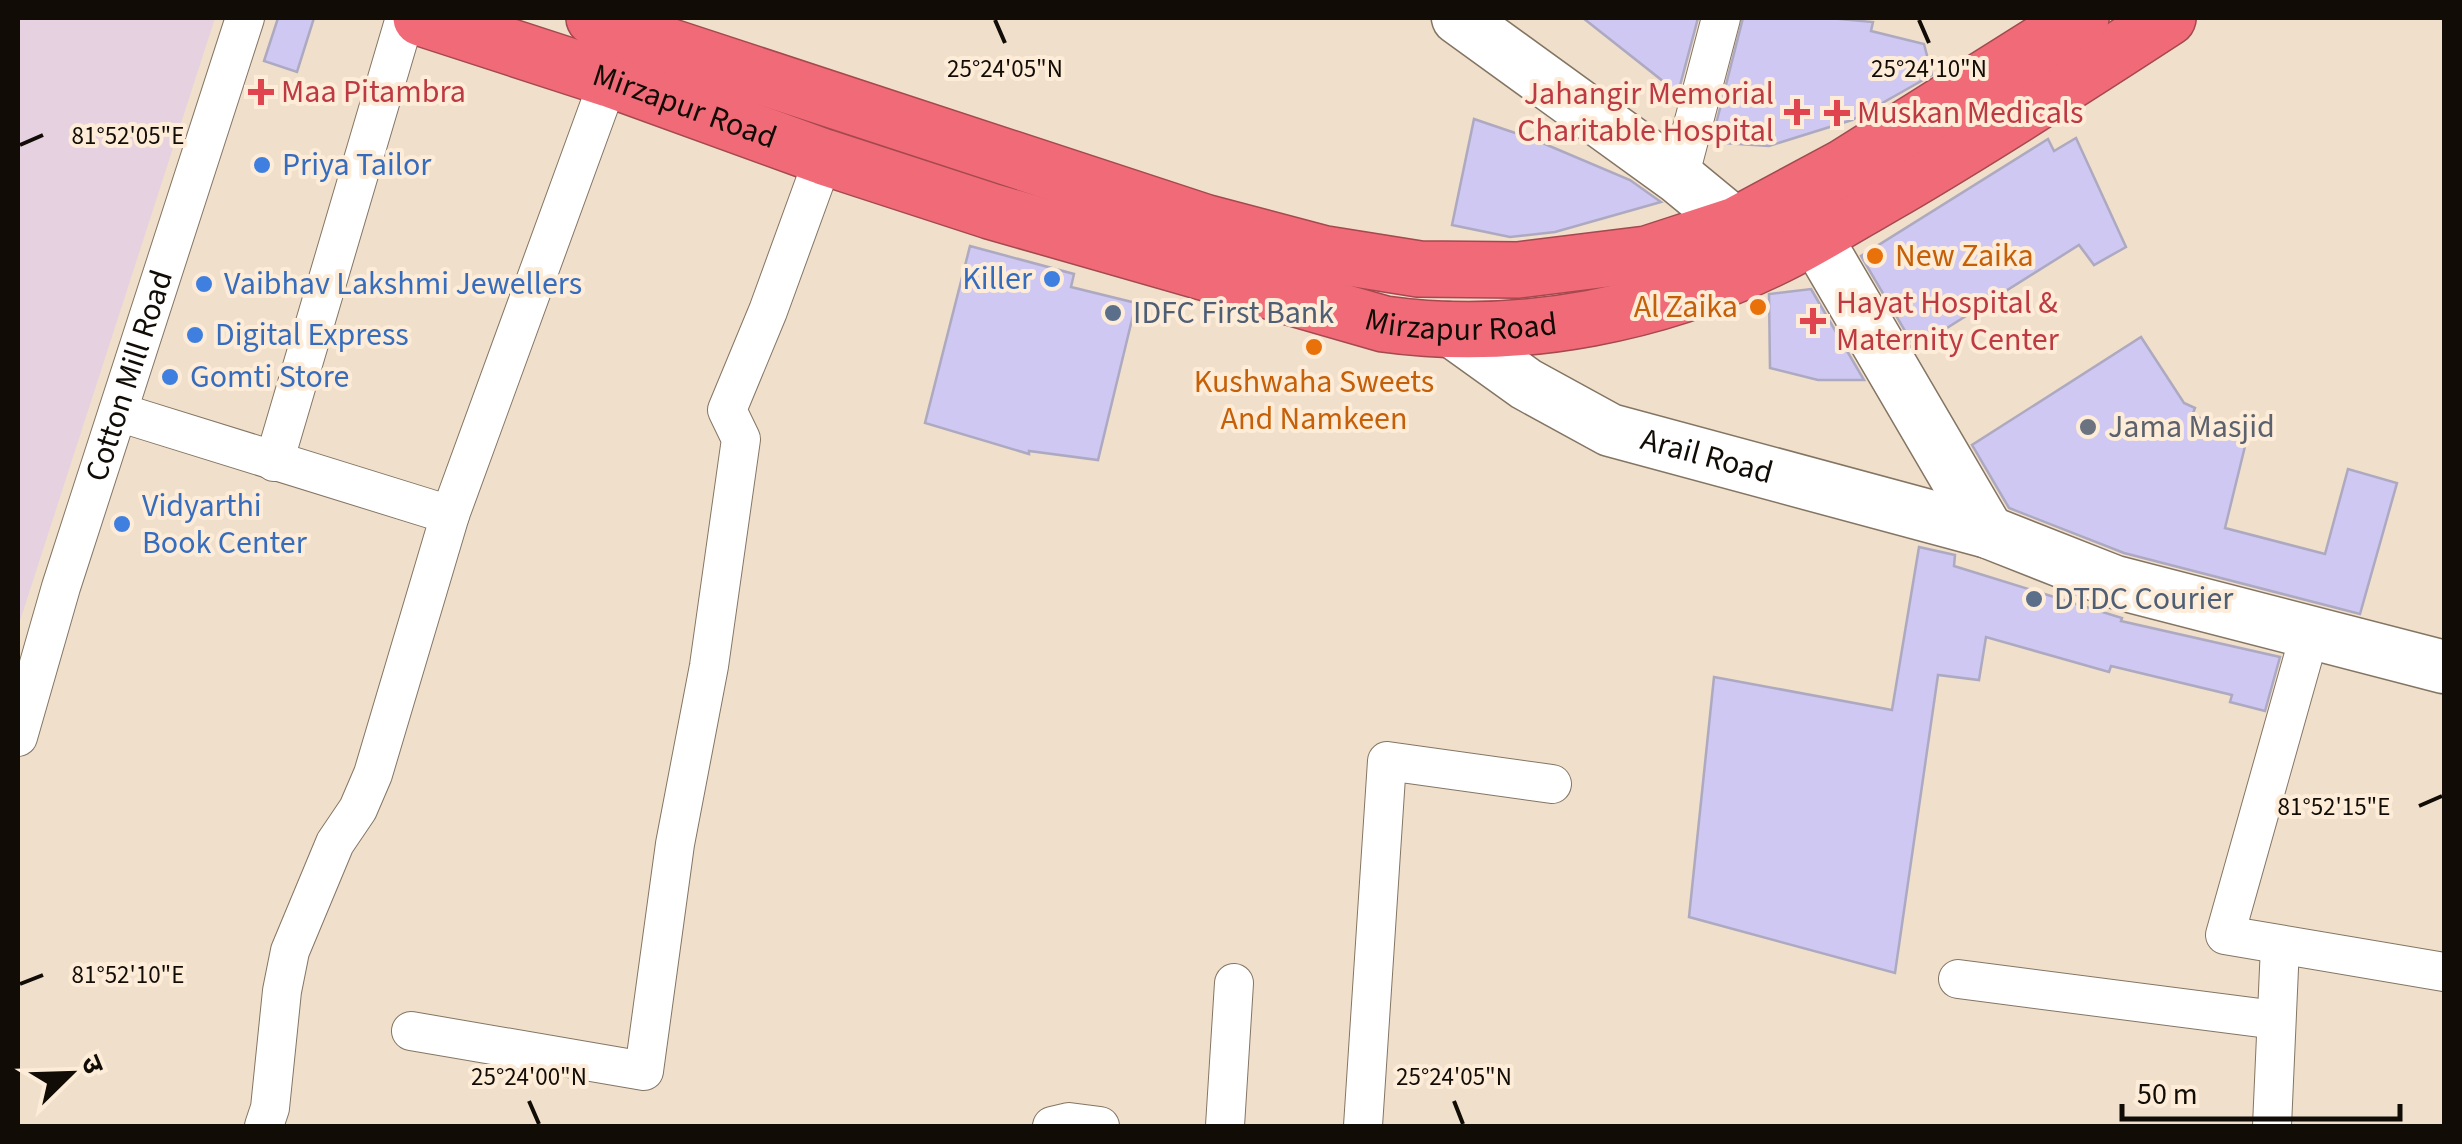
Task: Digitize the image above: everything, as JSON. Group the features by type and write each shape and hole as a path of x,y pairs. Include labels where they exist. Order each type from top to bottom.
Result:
{"highway":[{"name":"Mirzapur Road","path":"421,18 990,212 1384,324 1417,329 1548,327 1650,304 1719,282 1972,89 2081,18"},
{"name":"Mirzapur Road","path":"594,18 671,47 1204,222 1325,254 1419,270 1518,270 1647,254 1736,225 1803,215 2008,124 2168,18"}],"main road":[{"path":"1458,18 1680,178 1736,225"},
{"path":"1803,215 1988,532"},
{"name":"Arail Road","path":"1448,328 1526,384 1610,430 1988,532 2115,582 2444,668"}],"street":[{"name":"Cotton Mill Road","path":"18,737 245,18"},
{"path":"274,462 405,18"},
{"path":"1680,178 1720,18"},
{"path":"264,1126 270,1108 290,951 335,843 358,809 374,774 450,515 609,79"},
{"path":"412,1031 644,1070 675,844 709,666 741,438 727,410 824,156"},
{"path":"118,412 450,515"},
{"path":"2310,633 2224,935 2444,972"},
{"path":"1362,1126 1386,761 1552,784"},
{"path":"2272,1126 2280,946"},
{"path":"1958,978 2276,1020"},
{"path":"1225,1126 1234,982"},
{"path":"1052,1126 1069,1122 1100,1126"}],"shaded area":[{"path":"18,18 215,18 18,627"}],"building":[{"path":"278,18 314,18 297,72 264,61"},
{"path":"1583,18 1698,18 1678,93"},
{"path":"1743,18 1873,22 1871,31 1924,44 1932,75 1852,120 1769,146 1724,143 1727,132 1716,124"},
{"path":"1474,119 1630,180 1661,202 1555,232 1510,237 1452,225"},
{"path":"2076,138 2126,247 2094,265 2079,245 1915,348 1861,256 2048,139 2054,151"},
{"path":"970,246 1074,274 1071,287 1136,303 1098,460 1029,454 925,423"},
{"name":"Hayat Hospital & Maternity Center","path":"1811,289 1864,380 1818,380 1770,368 1769,294"},
{"path":"2141,337 2184,403 2195,408 2192,416 2249,430 2225,528 2325,554 2348,469 2397,483 2360,614 2124,553 2009,508 1972,445"},
{"path":"1919,547 1955,555 1954,566 2122,618 2121,621 2280,657 2265,711 2230,702 2232,695 2111,666 2109,672 1986,637 1979,680 1938,675 1895,973 1689,917 1714,677 1892,710"}],"place":[{"name":"Maa Pitambra","path":"261,92"},
{"name":"Jahangir Memorial Charitable Hospital","path":"1797,112"},
{"name":"Muskan Medicals","path":"1837,113"},
{"name":"Priya Tailor","path":"262,165"},
{"name":"New Zaika","path":"1875,256"},
{"name":"Killer","path":"1052,279"},
{"name":"Vaibhav Lakshmi Jewellers","path":"204,284"},
{"name":"Al Zaika","path":"1758,307"},
{"name":"IDFC First Bank","path":"1113,313"},
{"name":"Hayat Hospital & Maternity Center","path":"1813,321"},
{"name":"Digital Express","path":"195,335"},
{"name":"Kushwaha Sweets And Namkeen","path":"1314,347"},
{"name":"Gomti Store","path":"170,377"},
{"name":"Jama Masjid","path":"2088,427"},
{"name":"Vidyarthi Book Center","path":"122,524"},
{"name":"DTDC Courier","path":"2034,599"}]}
